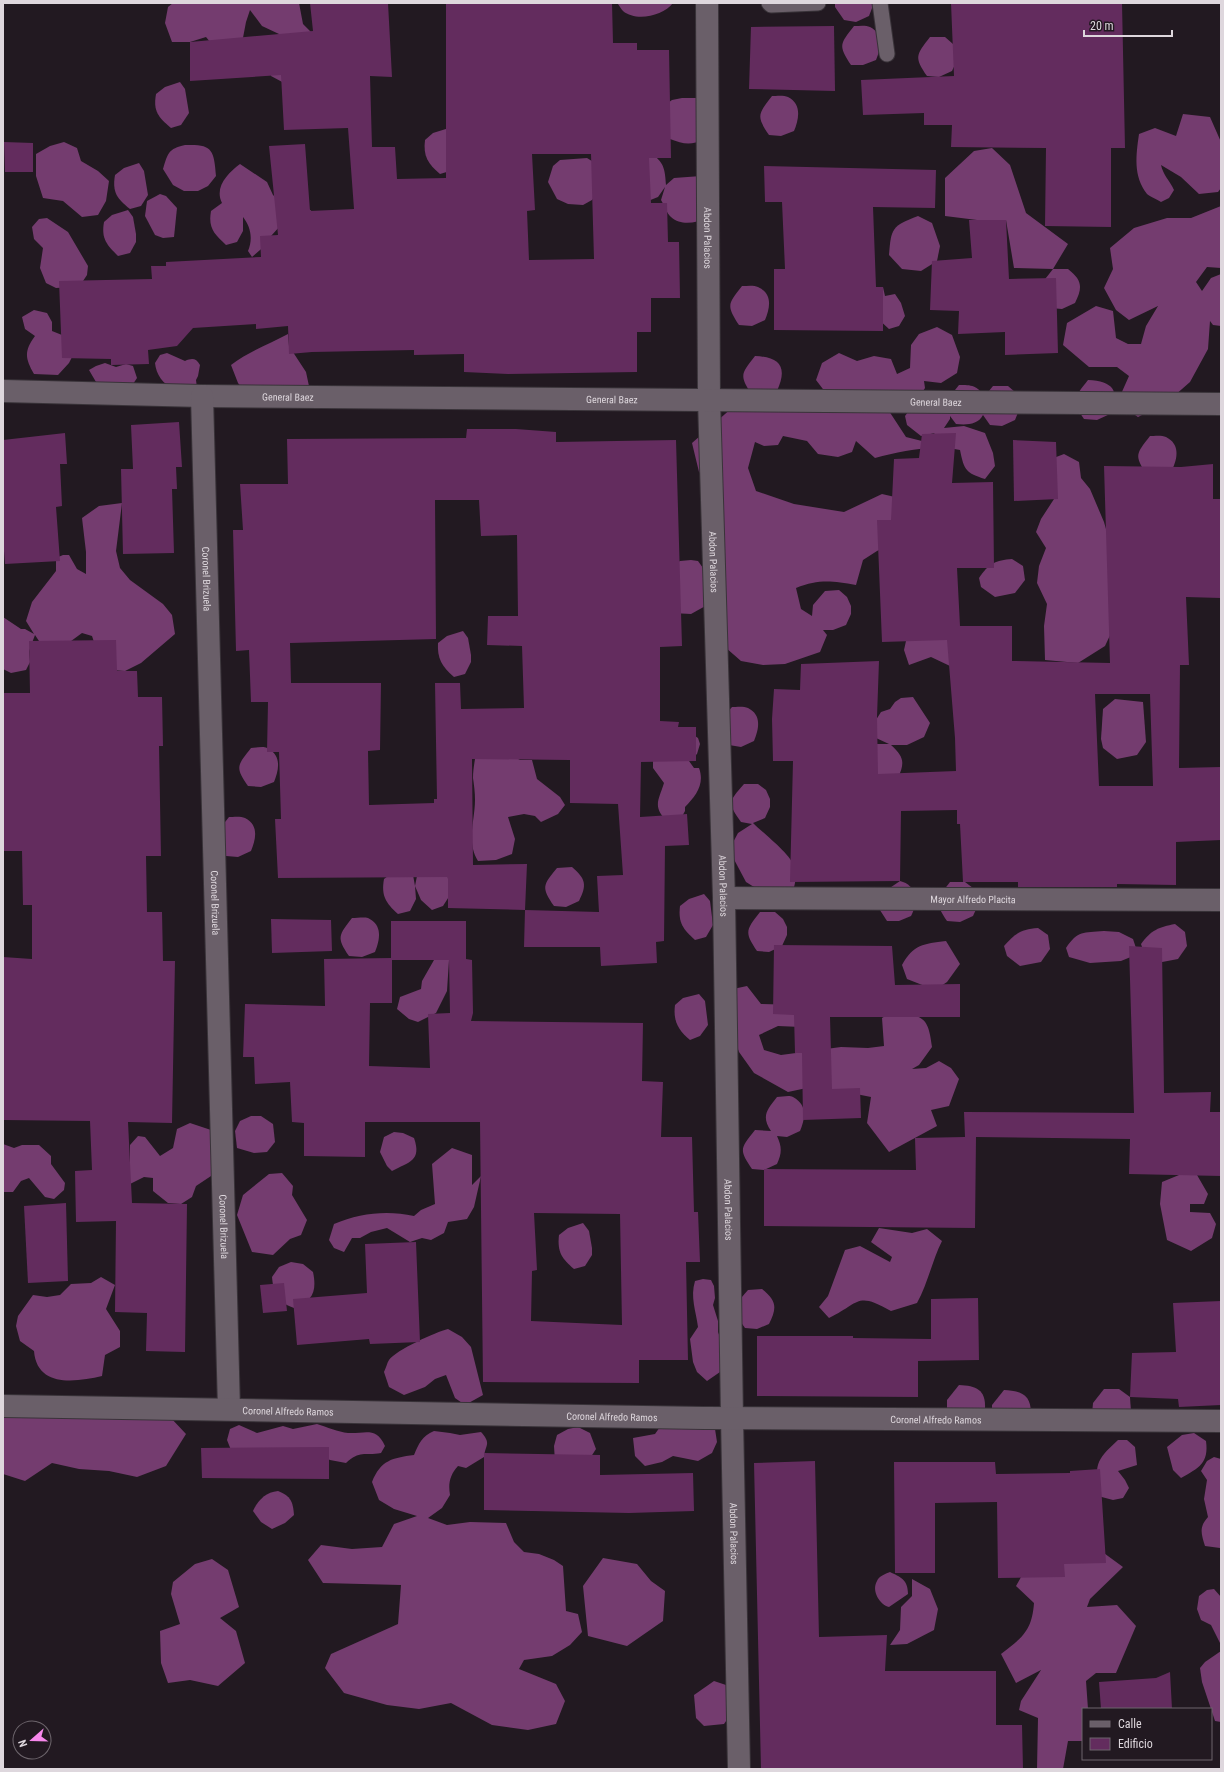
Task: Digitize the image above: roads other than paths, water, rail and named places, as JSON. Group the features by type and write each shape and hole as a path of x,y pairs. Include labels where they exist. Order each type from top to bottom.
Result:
{"street":[{"name":"Abdon Palacios","path":"707,3 708,400 724,898 739,1769"},
{"name":"General Baez","path":"3,391 202,396 1221,404"},
{"name":"Coronel Brizuela","path":"202,396 229,1409"},
{"name":"Mayor Alfredo Placita","path":"724,898 1221,900"},
{"name":"Coronel Alfredo Ramos","path":"3,1406 732,1418 1221,1421"}],"lane":[{"path":"769,3 818,3"},
{"path":"880,3 887,54"}]}
